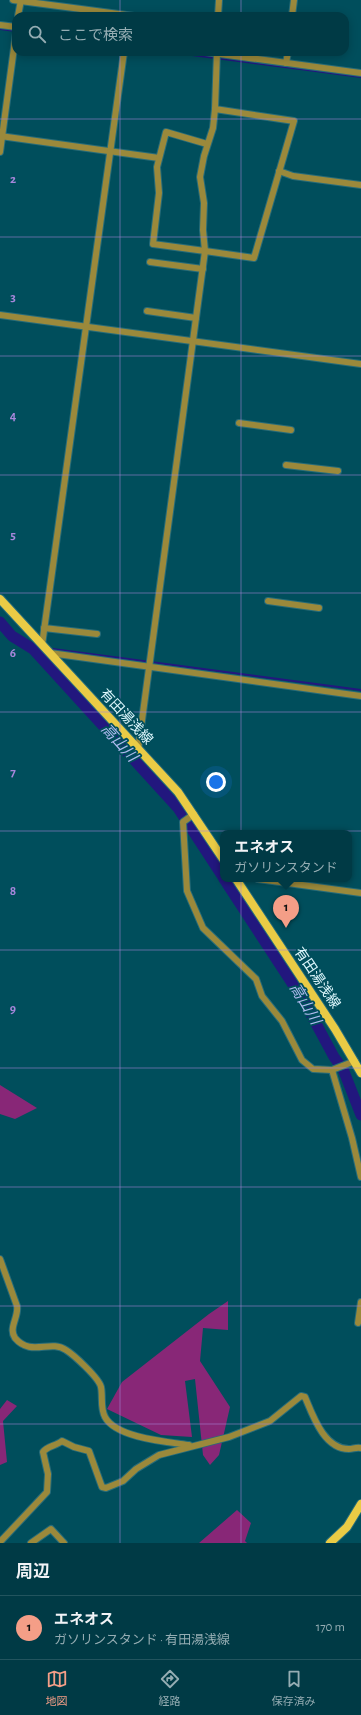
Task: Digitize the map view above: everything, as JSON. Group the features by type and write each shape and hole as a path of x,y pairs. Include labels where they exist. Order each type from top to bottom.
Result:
{"main road":[{"name":"有田湯浅線","path":"0,599 178,792 220,854"},
{"name":"有田湯浅線","path":"238,882 355,1061 361,1073"},
{"path":"336,1541 347,1527 361,1504"}],"street":[{"path":"13,0 50,3 105,12"},
{"path":"218,12 219,0"},
{"path":"292,12 294,0"},
{"path":"19,12 21,1"},
{"path":"0,25 12,26"},
{"path":"0,152 13,56"},
{"path":"42,645 123,56"},
{"path":"138,750 203,269 205,251 203,230 203,197 200,177 207,144 213,128 217,56"},
{"path":"251,56 286,63 361,73"},
{"path":"286,63 287,56"},
{"path":"207,144 166,132 157,167 159,193 153,244 254,258 294,121 215,109"},
{"path":"1,136 159,158"},
{"path":"279,171 293,176 361,184"},
{"path":"150,262 203,269"},
{"path":"147,311 196,318"},
{"path":"0,315 361,364"},
{"path":"239,423 291,430"},
{"path":"286,465 338,471"},
{"path":"268,601 319,608"},
{"path":"44,628 97,634"},
{"path":"50,653 361,696"},
{"path":"194,814 183,822 187,883 188,895 203,928 256,979 262,996 282,1021 302,1060 313,1068 334,1069 355,1061"},
{"path":"280,882 361,893"},
{"path":"334,1069 361,1177"},
{"path":"0,1259 19,1313 13,1325 13,1334 22,1344 28,1348 60,1346 68,1351 100,1383 102,1410 105,1418 111,1424 135,1436 191,1445"},
{"path":"361,1302 358,1323 361,1321"},
{"path":"0,1542 47,1492 48,1474 43,1452 44,1450 56,1446 62,1441 74,1447 89,1451 99,1482 104,1488 123,1481 136,1469 159,1455 191,1445 219,1440 270,1421 297,1397 301,1396 305,1397 319,1430 332,1444 348,1449 361,1448"},
{"path":"31,1543 51,1530 64,1543"}],"shaded area":[{"path":"0,1085 37,1108 15,1119 0,1114"},
{"path":"228,1301 228,1330 203,1328 200,1361 230,1407 219,1455 210,1465 203,1455 195,1379 185,1381 192,1437 161,1435 107,1409 122,1382 209,1314"},
{"path":"7,1400 17,1406 3,1421 7,1462 0,1465 0,1409"},
{"path":"237,1510 251,1523 245,1541 247,1543 199,1543"}],"waterway":[{"path":"0,29 12,30"},
{"path":"200,56 361,77"},
{"name":"高山川","path":"0,622 12,636 33,649 178,808 220,872"},
{"name":"高山川","path":"33,649 38,649"},
{"path":"53,649 361,690"},
{"name":"高山川","path":"226,882 305,1003 334,1057 343,1069 361,1115"}],"place":[{"name":"エネオス","path":"286,928"}]}
